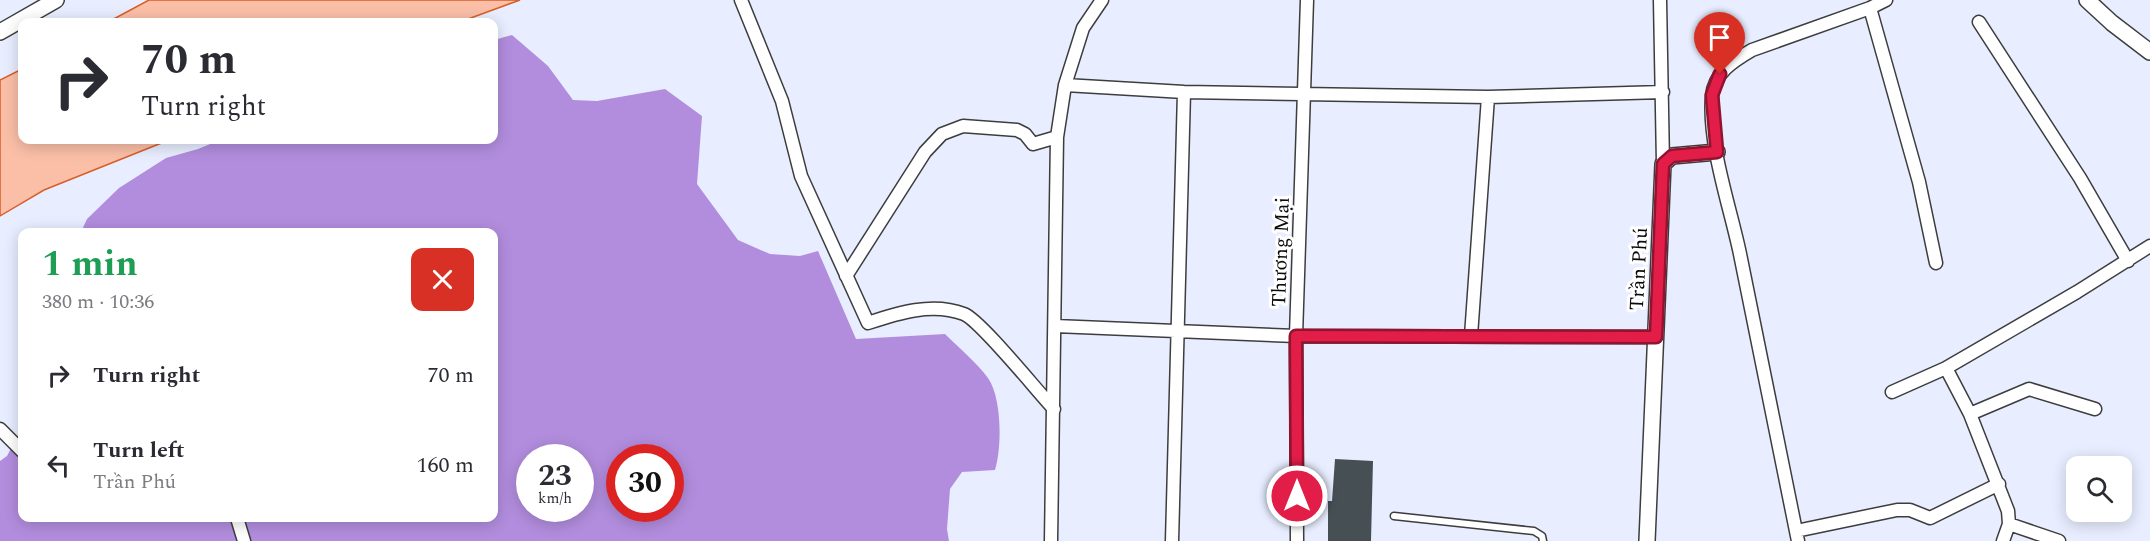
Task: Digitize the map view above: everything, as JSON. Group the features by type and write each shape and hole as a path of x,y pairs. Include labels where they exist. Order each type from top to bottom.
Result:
{"street":[{"path":"24,18 56,0"},
{"path":"741,0 782,101 801,176 868,323 898,314 933,308 965,315 982,329 1054,409"},
{"path":"1051,541 1057,136 1065,86 1083,28 1102,0"},
{"name":"Thương Mại","path":"1298,541 1296,336 1307,0"},
{"path":"1660,0 1663,164"},
{"path":"1886,0 1734,60 1720,74 1712,95 1717,152 1762,355 1797,536 1897,510 1910,510 1930,518 1999,484"},
{"path":"2087,0 2112,23 2150,52"},
{"path":"1870,8 1919,182 1936,263"},
{"path":"0,32 18,22"},
{"path":"1978,22 2080,177 2128,261"},
{"path":"1065,86 1184,92 1488,97 1663,92"},
{"path":"1172,541 1184,92"},
{"path":"1471,336 1488,97"},
{"path":"846,276 925,152 942,134 963,126 1017,130 1025,134 1033,144 1057,136"},
{"path":"1663,164 1672,156 1717,152"},
{"name":"Trần Phú","path":"1647,541 1663,164"},
{"path":"1892,392 1946,368 2150,246"},
{"path":"1055,326 1296,336 1656,337"},
{"path":"1946,368 1970,414 2008,511 2009,524 2003,541"},
{"path":"1970,414 2029,389 2095,409"},
{"path":"0,429 18,447"},
{"path":"238,522 244,541"},
{"path":"2009,524 2059,541"}],"lane":[{"path":"1394,516 1534,531 1542,536 1543,541"}],"shaded area":[{"path":"149,0 520,0 471,18 115,18"},
{"path":"512,35 548,66 573,100 597,101 665,89 702,116 697,184 738,240 770,254 800,256 818,251 856,339 945,334 978,366 993,387 998,410 1000,436 995,470 962,472 950,489 947,529 949,541 0,541 0,461 7,456 18,435 18,522 498,522 498,228 83,228 87,219 119,188 166,158 210,144 498,144 498,39"},
{"path":"18,71 18,144 159,144 44,190 0,216 0,80"}],"building":[{"path":"1335,459 1373,461 1371,541 1328,541 1328,501 1332,501"}],"route":[{"path":"1297,496 1296,336 1656,337 1663,164 1672,156 1717,152 1712,95 1720,74"}]}
